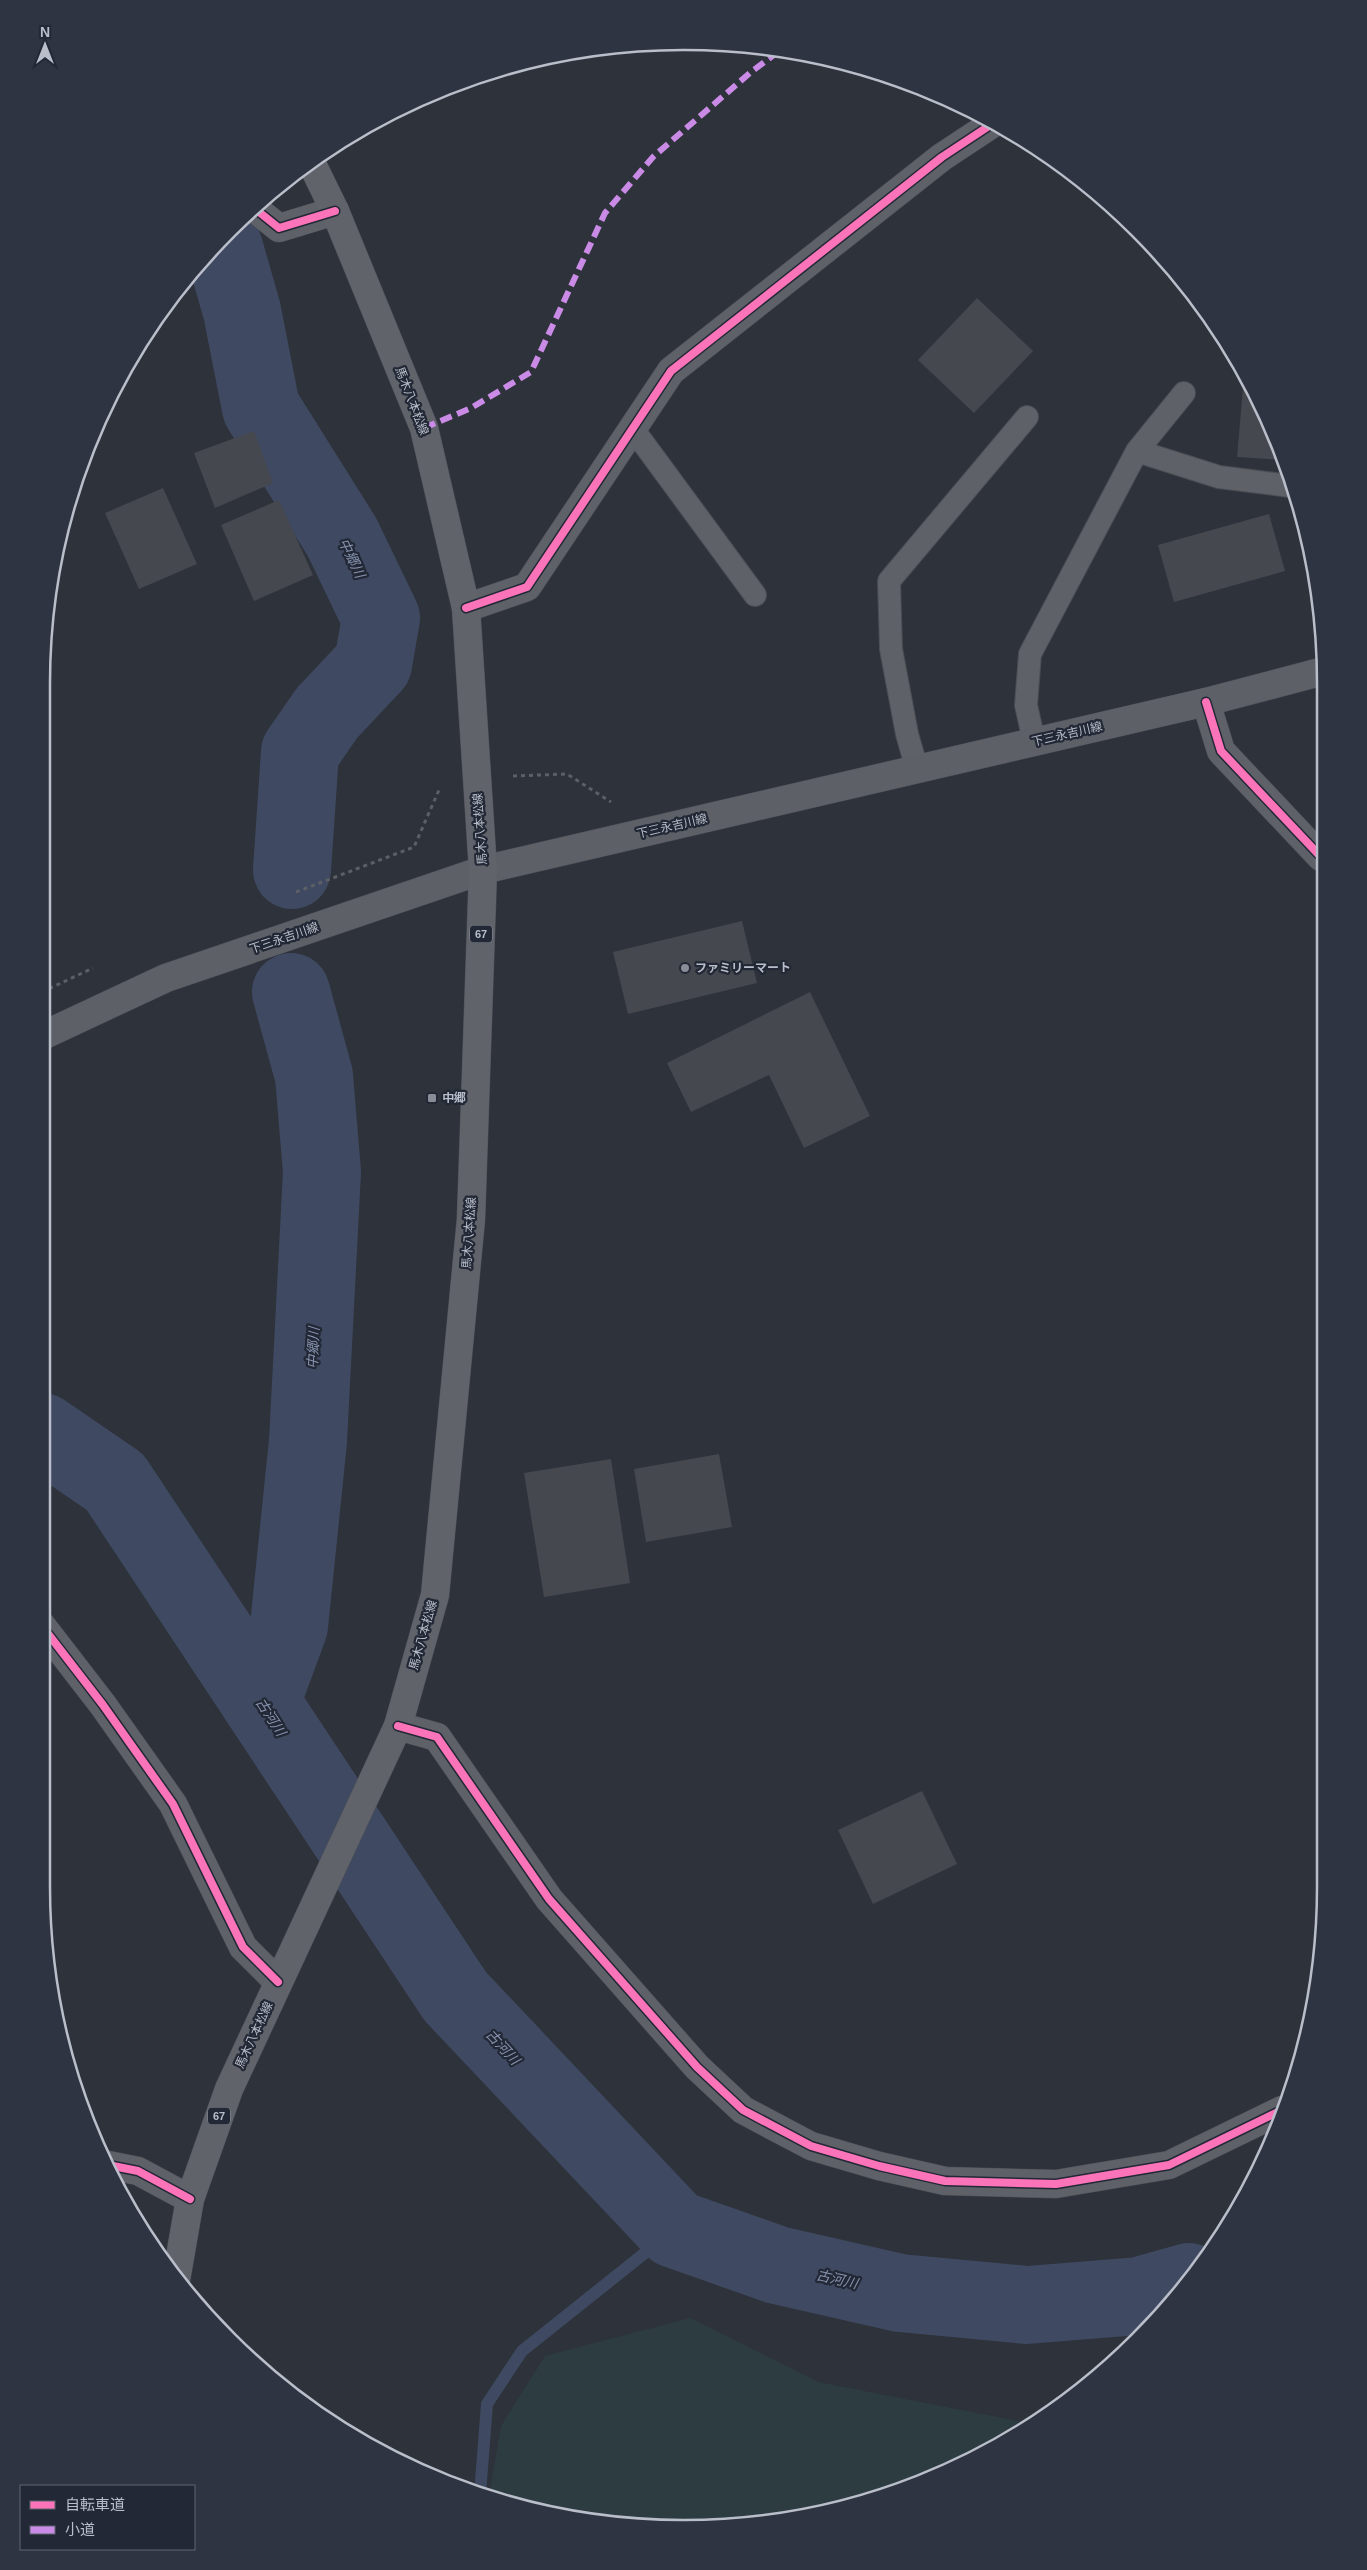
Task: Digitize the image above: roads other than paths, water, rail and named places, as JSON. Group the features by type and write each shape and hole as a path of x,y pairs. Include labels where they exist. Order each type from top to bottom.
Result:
{"main road":[{"name":"馬木八本松線","path":"178,2268 190,2199 229,2089 398,1726 434,1595 471,1219 483,870 466,608 424,428 335,211 315,169"},
{"name":"下三永吉川線","path":"50,1032 166,978 483,870 1206,702 1317,673"}],"street":[{"path":"466,608 527,587 671,371 942,157 987,128"},
{"path":"260,213 279,228 335,211"},
{"path":"1206,702 1221,751 1317,853"},
{"path":"50,1636 103,1704 173,1804 243,1947 284,1971"},
{"path":"398,1726 438,1737 549,1899 697,2067 743,2110 812,2146 879,2166 945,2182 1056,2184 1169,2165 1275,2114"},
{"path":"115,2166 138,2171 190,2199"}],"lane":[{"path":"1034,741 1026,705 1030,654 1137,451 1184,393"},
{"path":"917,768 907,734 891,650 889,581 1027,417"},
{"path":"633,429 755,595"},
{"path":"1137,451 1219,477 1285,485"}],"waterway":[{"name":"中郷川","path":"224,248 242,311 261,408 342,537 381,618 373,664 327,713 300,752 292,870"},
{"name":"中郷川","path":"261,1702 289,1626 308,1441 322,1172 314,1076 291,992"},
{"name":"古河川","path":"50,1437 115,1482 455,1996 675,2229 777,2265 900,2293 1027,2305 1139,2296 1175,2286"},
{"path":"481,2486 487,2404 522,2351 675,2229"}],"place":[{"name":"ファミリーマート","path":"685,968"},
{"name":"中郷","path":"432,1098"}]}
